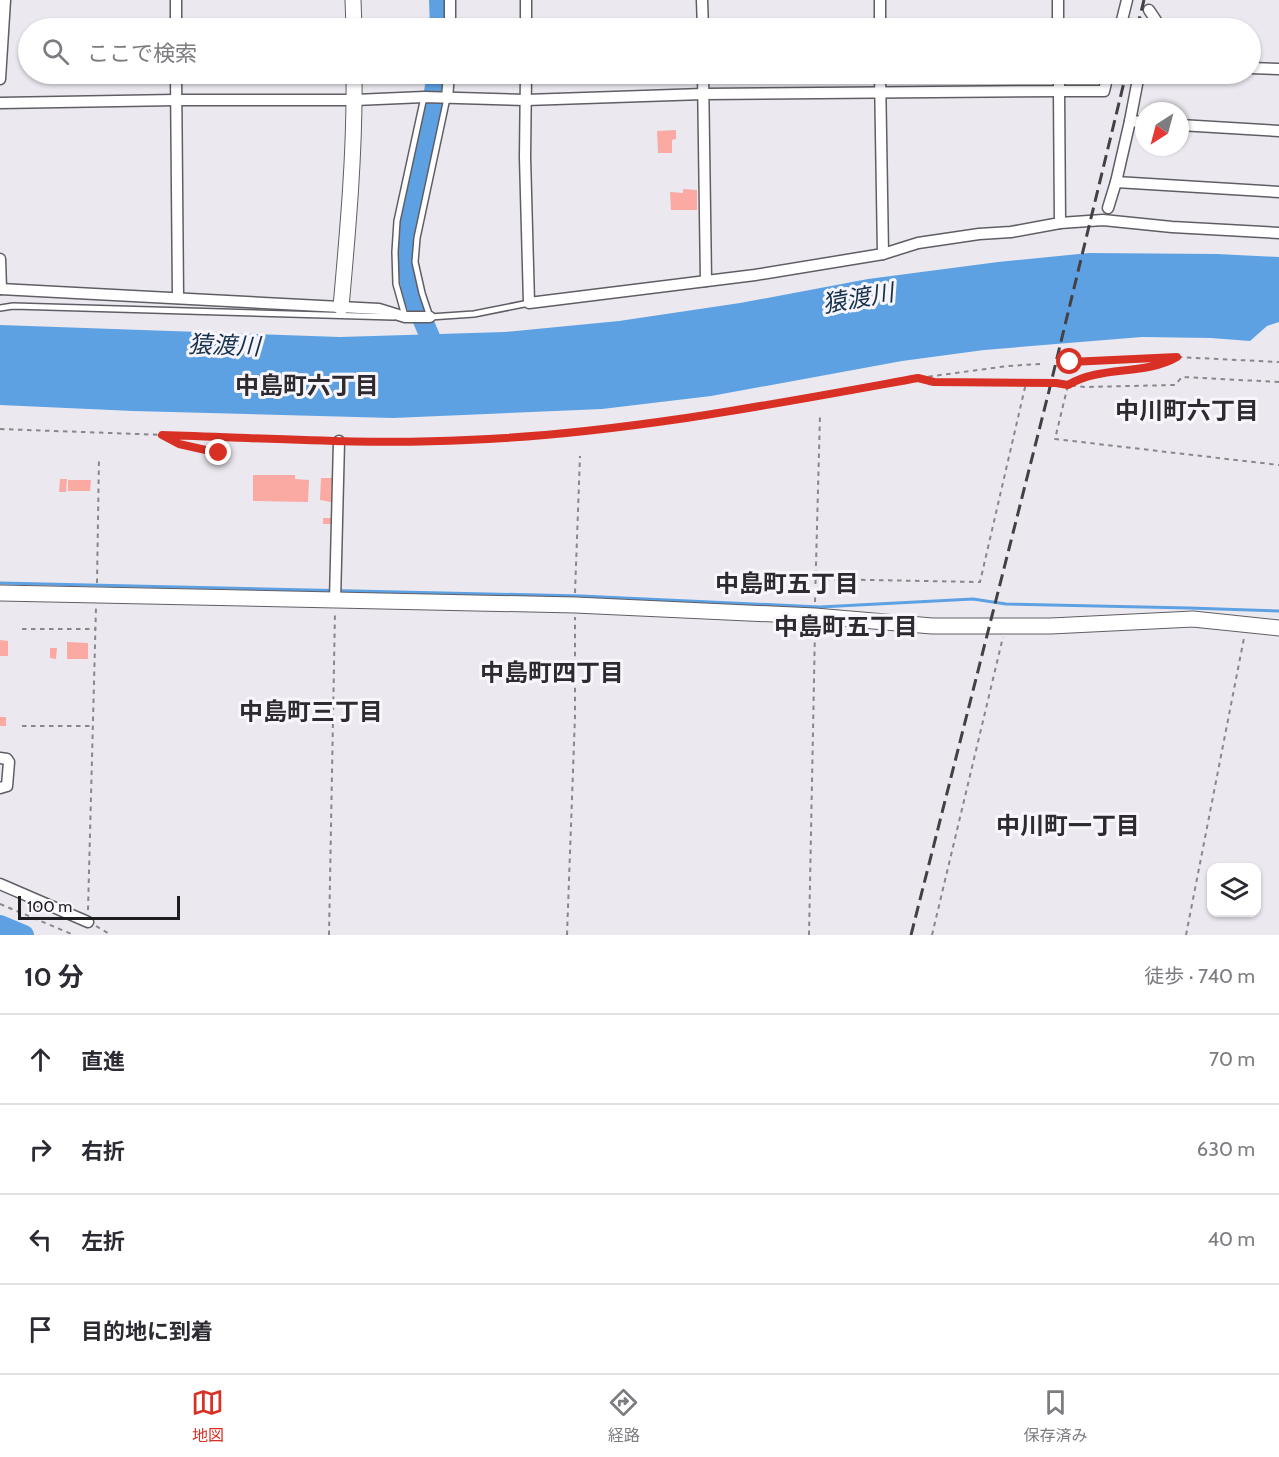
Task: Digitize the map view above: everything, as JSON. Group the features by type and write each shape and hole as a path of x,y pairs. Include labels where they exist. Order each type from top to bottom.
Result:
{"street":[{"path":"0,79 5,0"},
{"path":"176,0 176,18"},
{"path":"353,0 354,18"},
{"path":"450,0 450,18"},
{"path":"526,0 526,18"},
{"path":"702,0 703,18"},
{"path":"880,0 880,18"},
{"path":"1058,0 1058,18"},
{"path":"1122,18 1127,0"},
{"path":"1149,10 1154,18"},
{"path":"1261,68 1279,69"},
{"path":"176,84 178,298"},
{"path":"341,307 354,84"},
{"path":"447,98 448,84"},
{"path":"526,84 525,157 529,303 755,275 883,254 918,243 1011,232 1060,223 1103,220 1172,227 1279,233"},
{"path":"703,84 706,280"},
{"path":"880,84 883,254"},
{"path":"1059,84 1060,223"},
{"path":"0,103 355,100 424,97 526,100 703,94 1104,91 1106,84"},
{"path":"1107,207 1116,182 1137,84"},
{"path":"1130,121 1135,121"},
{"path":"1189,126 1279,131"},
{"path":"1116,182 1279,192"},
{"path":"0,259 0,290 379,309 405,317 430,317"},
{"path":"335,599 339,441"},
{"path":"0,593 575,605 815,616 932,626 1005,628 1193,619 1279,628"},
{"path":"0,758 7,759 9,762 7,786 0,788"},
{"path":"0,884 88,922"}],"lane":[{"path":"0,308 13,306 405,317 396,284 396,231 424,97"},
{"path":"447,98 417,238 415,262 430,317 474,314 529,303"}],"path":[{"path":"1070,362 1177,357 1279,362"},
{"path":"1177,357 1164,365 1110,372 1077,379 1068,385 1055,439 1279,465"},
{"path":"0,429 339,441 468,440 580,431 698,417 918,378 1040,364"},
{"path":"918,378 934,382 1026,383 1085,387 1175,385 1182,377 1279,382"},
{"path":"816,579 980,582 1026,383"},
{"path":"816,600 820,416"},
{"path":"162,435 179,444 219,453"},
{"path":"575,588 580,456"},
{"path":"97,577 99,457"},
{"path":"96,595 88,922 111,935"},
{"path":"329,935 335,599"},
{"path":"567,935 575,605"},
{"path":"809,935 815,616"},
{"path":"1186,935 1247,623"},
{"path":"932,935 1005,628"},
{"path":"22,629 95,629"},
{"path":"22,726 93,726"},
{"path":"0,904 74,935"}],"water":[{"path":"1089,253 1279,257 1279,322 1267,326 1250,341 1142,337 984,350 902,361 711,396 602,409 393,418 0,405 0,325 340,337 505,332 619,321 740,303 868,279"}],"building":[{"path":"676,130 676,139 672,140 672,153 658,153 657,131"},
{"path":"683,189 697,190 697,210 671,210 670,192 683,193"},
{"path":"253,475 295,475 295,479 309,480 308,502 253,501"},
{"path":"321,478 332,478 331,502 320,500"},
{"path":"60,479 67,479 66,492 59,492"},
{"path":"68,480 91,480 90,491 68,491"},
{"path":"323,518 331,518 331,524 323,524"},
{"path":"0,640 8,641 8,656 0,656"},
{"path":"67,642 88,643 88,659 67,659"},
{"path":"50,648 57,648 56,659 50,658"},
{"path":"0,717 6,717 6,726 0,726"}],"waterway":[{"name":"猿渡川","path":"439,0 440,18"},
{"name":"猿渡川","path":"435,84 425,146 407,226 407,263 412,295 439,358"},
{"path":"0,583 581,596 820,607 973,599 1006,604 1279,611"},
{"path":"0,925 24,935"}],"railway":[{"path":"1140,18 1144,0"},
{"path":"911,935 1049,391 1124,84"}],"district":[{"name":"中島町六丁目","path":"307,385"},
{"name":"中川町六丁目","path":"1187,410"},
{"name":"中島町五丁目","path":"787,583"},
{"name":"中島町五丁目","path":"846,626"},
{"name":"中島町四丁目","path":"552,672"},
{"name":"中島町三丁目","path":"311,711"},
{"name":"中川町一丁目","path":"1068,825"}],"route":[{"path":"219,453 179,444 162,435 339,441 468,440 580,431 698,417 918,378 934,382 1068,385 1077,379 1110,372 1164,365 1177,357 1070,362"}]}
